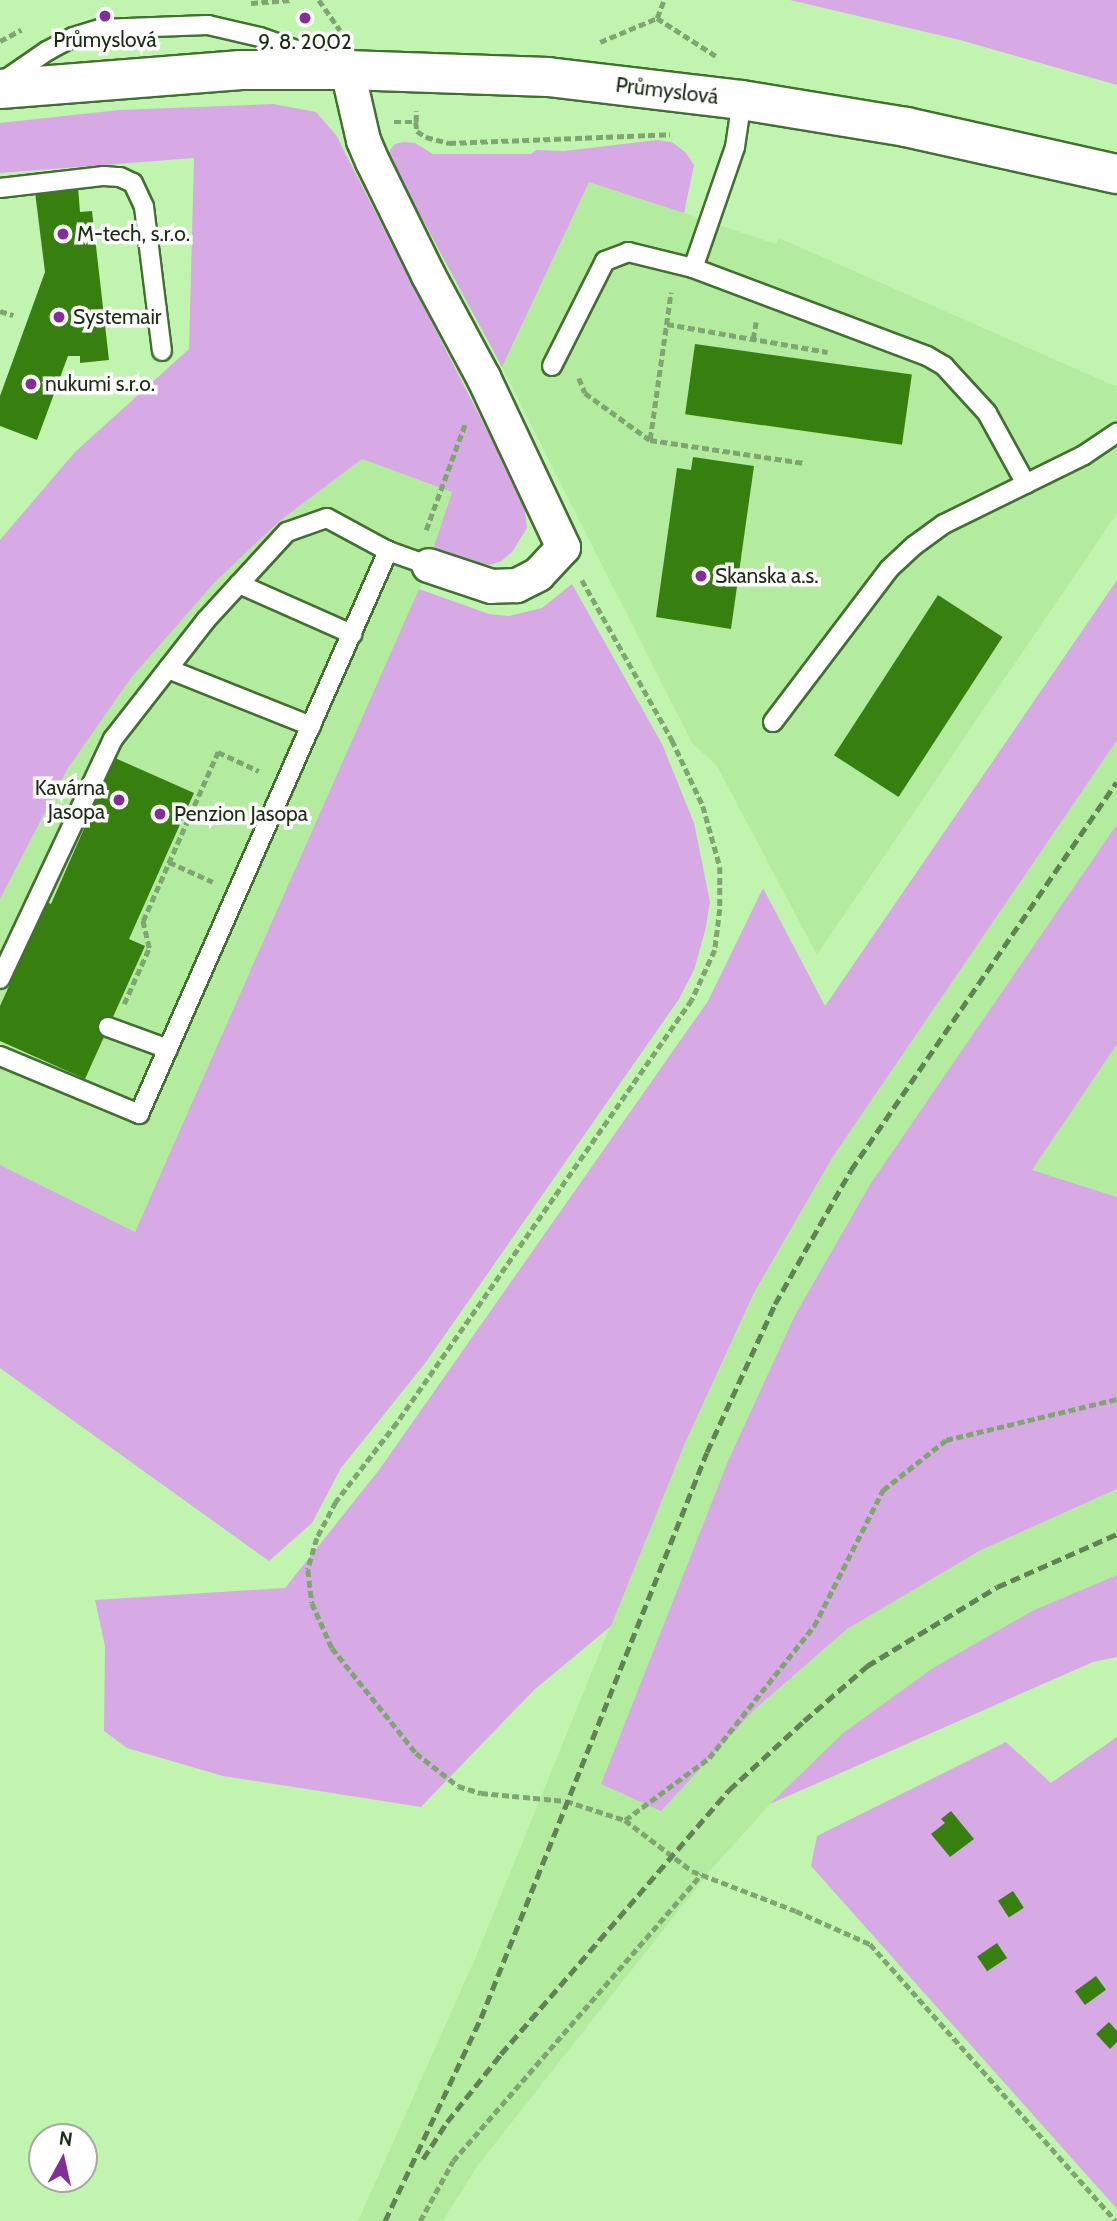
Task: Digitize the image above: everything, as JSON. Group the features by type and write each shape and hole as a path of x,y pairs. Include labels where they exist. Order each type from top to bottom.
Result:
{"main road":[{"name":"Průmyslová","path":"0,86 228,71 347,70 548,77 740,115 906,127 1117,174"}],"street":[{"path":"347,70 363,140 372,161 428,275 483,377 563,547 538,574 516,585 491,586 422,562"}],"lane":[{"path":"0,86 47,51 85,33 100,29 191,24 223,27 260,37 347,70"},
{"path":"684,266 735,147 740,115"},
{"path":"0,188 104,176 120,177 133,183 144,207 162,351"},
{"path":"552,366 605,261 628,252 684,266 927,356 944,366 988,413 1026,484"},
{"path":"773,722 889,569 915,545 944,524 1084,455 1117,433"},
{"path":"0,979 113,739 239,584 287,532 327,518 388,551 422,562"},
{"path":"0,1056 139,1114 388,551"},
{"path":"239,584 352,634"},
{"path":"168,669 311,726"},
{"path":"111,1028 168,1049"}],"path":[{"path":"599,43 657,18 664,0"},
{"path":"657,18 719,58"},
{"path":"416,122 417,131 426,138 449,143 587,139 740,115"},
{"path":"650,440 667,324 684,266"},
{"path":"0,311 13,315"},
{"path":"667,324 833,353"},
{"path":"564,342 585,393 650,440 804,463"},
{"path":"422,562 441,488 483,377"},
{"path":"563,547 672,740 703,806 720,867 720,909 715,950 692,1000 405,1411 336,1502 317,1538 308,1570 312,1603 332,1648 416,1753 458,1786 481,1793 566,1801 625,1820 692,1871 796,1911 870,1944 1115,2221"},
{"path":"111,1028 149,948 142,921 218,752 286,783"},
{"path":"169,862 238,892"},
{"path":"625,1820 709,1758 814,1626 883,1490 946,1440 1117,1399"},
{"path":"420,2221 453,2161 702,1875"}],"shaded area":[{"path":"790,0 1117,0 1117,85 960,40"},
{"path":"273,104 316,112 336,135 524,503 527,528 512,552 500,562 488,565 433,549 452,492 362,459 277,523 215,582 131,678 68,768 0,899 0,540 75,452 189,349 194,158 0,173 0,123 119,110"},
{"path":"657,140 672,142 685,152 694,165 684,213 589,182 502,367 389,157 390,150 395,144 404,142 415,143 433,154 531,154 536,150 564,151"},
{"path":"589,181 776,244 779,238 1117,387 1117,513 817,955 717,766 692,743 502,367"},
{"path":"362,459 452,492 412,611 135,1232 0,1165 0,899 68,768 131,678 215,582 277,523"},
{"path":"1117,580 1117,740 832,1158 754,1293 685,1443 611,1626 534,1690 421,1807 223,1776 127,1748 104,1731 105,1646 95,1600 285,1588 379,1470 708,1001 763,888 825,1006"},
{"path":"572,584 662,744 694,823 710,902 694,970 679,999 426,1362 341,1468 312,1523 269,1561 0,1368 0,1165 135,1232 419,589 489,614 509,616 542,608"},
{"path":"1117,740 1117,824 871,1183 795,1315 728,1461 601,1784 754,1710 847,1629 981,1550 1117,1489 1117,1575 1032,1611 933,1668 843,1733 770,1804 709,1872 478,2165 443,2221 358,2221 475,1959 685,1443 754,1294 832,1158"},
{"path":"1117,824 1117,1044 1032,1170 1117,1197 1117,1489 981,1550 847,1629 754,1710 661,1811 601,1784 728,1461 795,1315 871,1183"},
{"path":"1117,1044 1117,1197 1032,1170"},
{"path":"1117,1575 1117,1657 1093,1662 770,1804 843,1733 933,1668 1032,1611"},
{"path":"1117,1737 1117,2209 811,1866 817,1836 1006,1742 1051,1783"}],"building":[{"path":"78,187 80,212 92,211 109,360 80,363 80,356 68,356 37,440 0,426 0,396 45,272 35,192"},
{"path":"695,344 912,374 902,445 685,414"},
{"path":"693,457 754,466 731,629 656,617 677,468 691,470"},
{"path":"938,595 1003,637 899,797 834,755"},
{"path":"115,758 194,793 129,939 145,946 85,1079 0,1041 0,1006 47,902 51,904"},
{"path":"951,1811 974,1839 950,1857 931,1834 945,1823 941,1819"},
{"path":"1013,1891 1024,1908 1009,1918 998,1901"},
{"path":"997,1943 1007,1958 987,1971 977,1956"},
{"path":"1096,1976 1106,1990 1085,2005 1075,1991"},
{"path":"1109,2022 1117,2031 1117,2042 1110,2049 1096,2034"}],"railway":[{"path":"385,2221 481,2018 707,1452 775,1304 851,1170 1117,782"},
{"path":"423,2159 447,2122 501,2054 729,1790 804,1721 867,1666 997,1587 1117,1534"}],"place":[{"name":"Průmyslová","path":"105,16"},
{"name":"9. 8. 2002","path":"305,18"},
{"name":"M-tech, s.r.o.","path":"63,234"},
{"name":"Systemair","path":"59,317"},
{"name":"nukumi s.r.o.","path":"31,384"},
{"name":"Skanska a.s.","path":"701,576"},
{"name":"Kavárna Jasopa","path":"119,800"},
{"name":"Penzion Jasopa","path":"160,814"}]}
